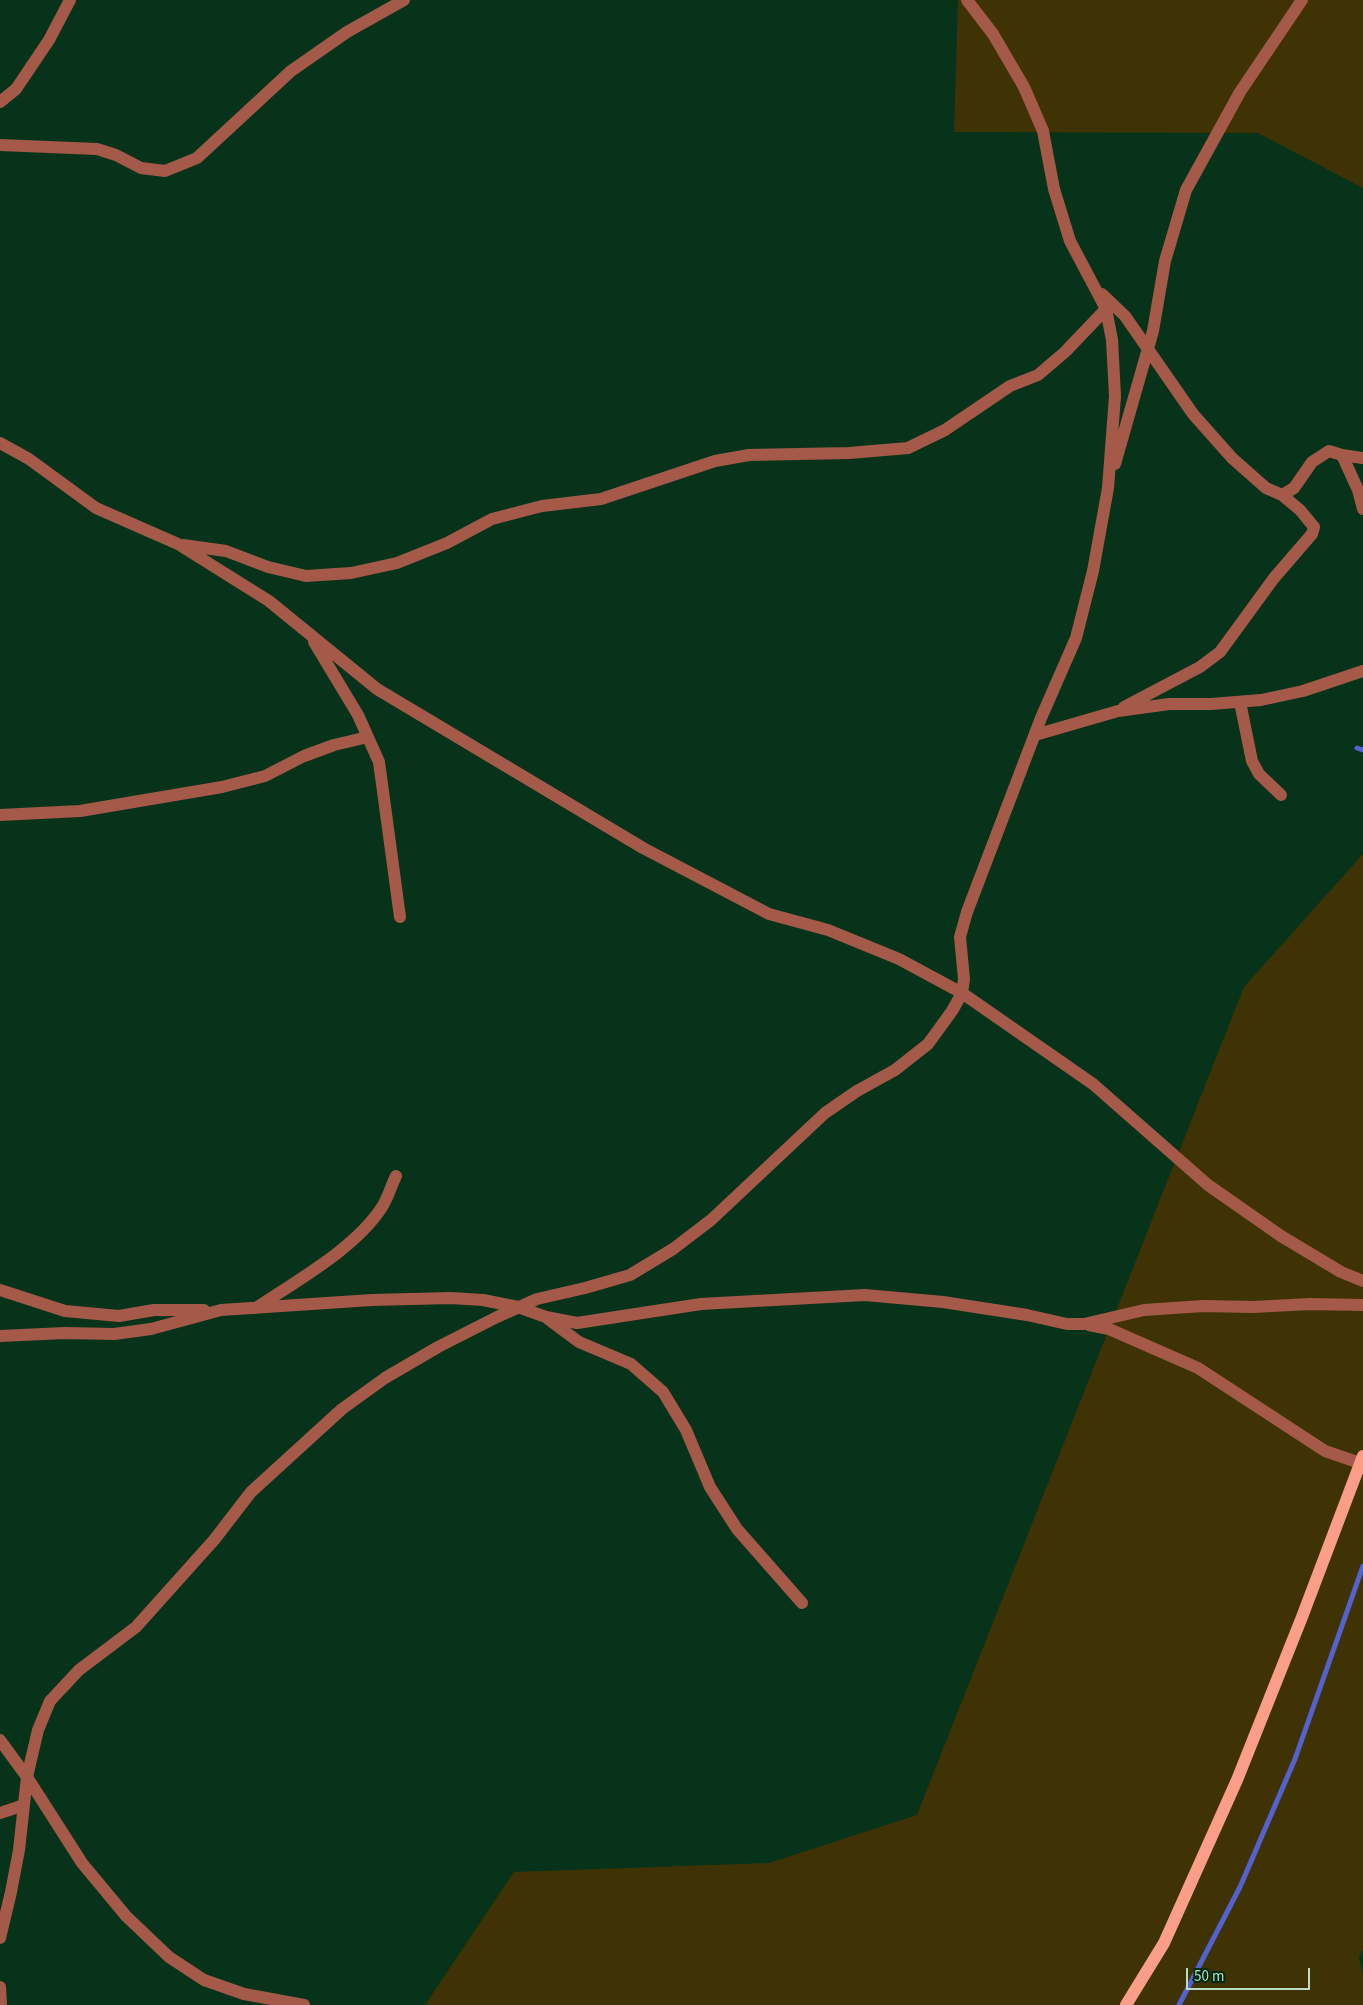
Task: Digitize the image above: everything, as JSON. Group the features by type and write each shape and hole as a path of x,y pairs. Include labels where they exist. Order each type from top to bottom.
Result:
{"main road":[{"path":"1126,2005 1164,1943 1237,1780 1362,1460"}],"street":[{"path":"0,102 16,89 49,40 70,0"},
{"path":"0,145 97,149 116,155 141,168 165,171 197,158 291,71 347,32 404,0"},
{"path":"0,1938 12,1892 27,1777 38,1730 50,1701 79,1670 136,1627 214,1540 251,1492 342,1409 385,1378 438,1346 537,1299 586,1288 630,1274 672,1249 711,1220 825,1113 856,1091 895,1070 928,1044 952,1011 962,993 964,979 960,937 967,912 1035,735 1076,638 1093,571 1108,488 1115,396 1112,340 1106,309 1070,241 1054,189 1043,131 1024,87 993,34 967,0"},
{"path":"1108,488 1153,331 1165,261 1186,190 1240,92 1302,0"},
{"path":"1094,288 1125,316 1193,414 1232,458 1266,488 1282,496 1300,510 1314,528 1312,534 1274,578 1220,652 1200,667 1118,711"},
{"path":"178,544 226,551 268,567 306,576 351,573 397,563 447,543 492,519 542,506 601,498 715,461 749,455 850,453 908,448 945,430 1010,386 1038,375 1065,352 1106,309"},
{"path":"0,443 29,459 96,508 178,544 269,601 377,689 643,848 768,914 828,930 899,959 962,993 1093,1084 1208,1185 1281,1236 1341,1272 1363,1280"},
{"path":"1282,496 1294,488 1312,462 1329,451 1363,458"},
{"path":"1342,455 1358,490 1363,509"},
{"path":"309,634 358,715 380,762 400,916"},
{"path":"1035,735 1118,711 1169,704 1211,704 1261,700 1303,692 1363,671"},
{"path":"1240,702 1252,761 1259,774 1281,795"},
{"path":"0,815 80,811 222,787 265,776 304,756 334,745 368,736"},
{"path":"256,1308 342,1249 382,1207 396,1176"},
{"path":"0,1290 65,1311 120,1316 172,1309 221,1310 372,1300 451,1298 483,1300 546,1317 577,1323 701,1304 866,1295 943,1302 1028,1315 1067,1324 1084,1324 1109,1329 1198,1368 1325,1450 1362,1460"},
{"path":"1084,1324 1144,1310 1203,1306 1253,1308 1310,1304 1363,1305"},
{"path":"0,1336 65,1333 114,1334 151,1329 221,1310"},
{"path":"546,1317 579,1342 631,1364 663,1392 686,1430 710,1488 737,1529 802,1603"},
{"path":"0,1740 27,1777 82,1863 126,1916 169,1958 212,1983 244,1994 304,2005"},
{"path":"0,1814 24,1805"},
{"path":"0,1987 1,2005"}],"shaded area":[{"path":"958,0 1363,0 1363,188 1258,133 954,132"},
{"path":"1363,854 1363,1950 1359,1957 1363,1975 1363,2005 425,2005 514,1872 769,1863 917,1815 1244,987"}],"waterway":[{"path":"1357,748 1363,750"},
{"path":"1179,2005 1240,1887 1295,1759 1363,1566"}]}
